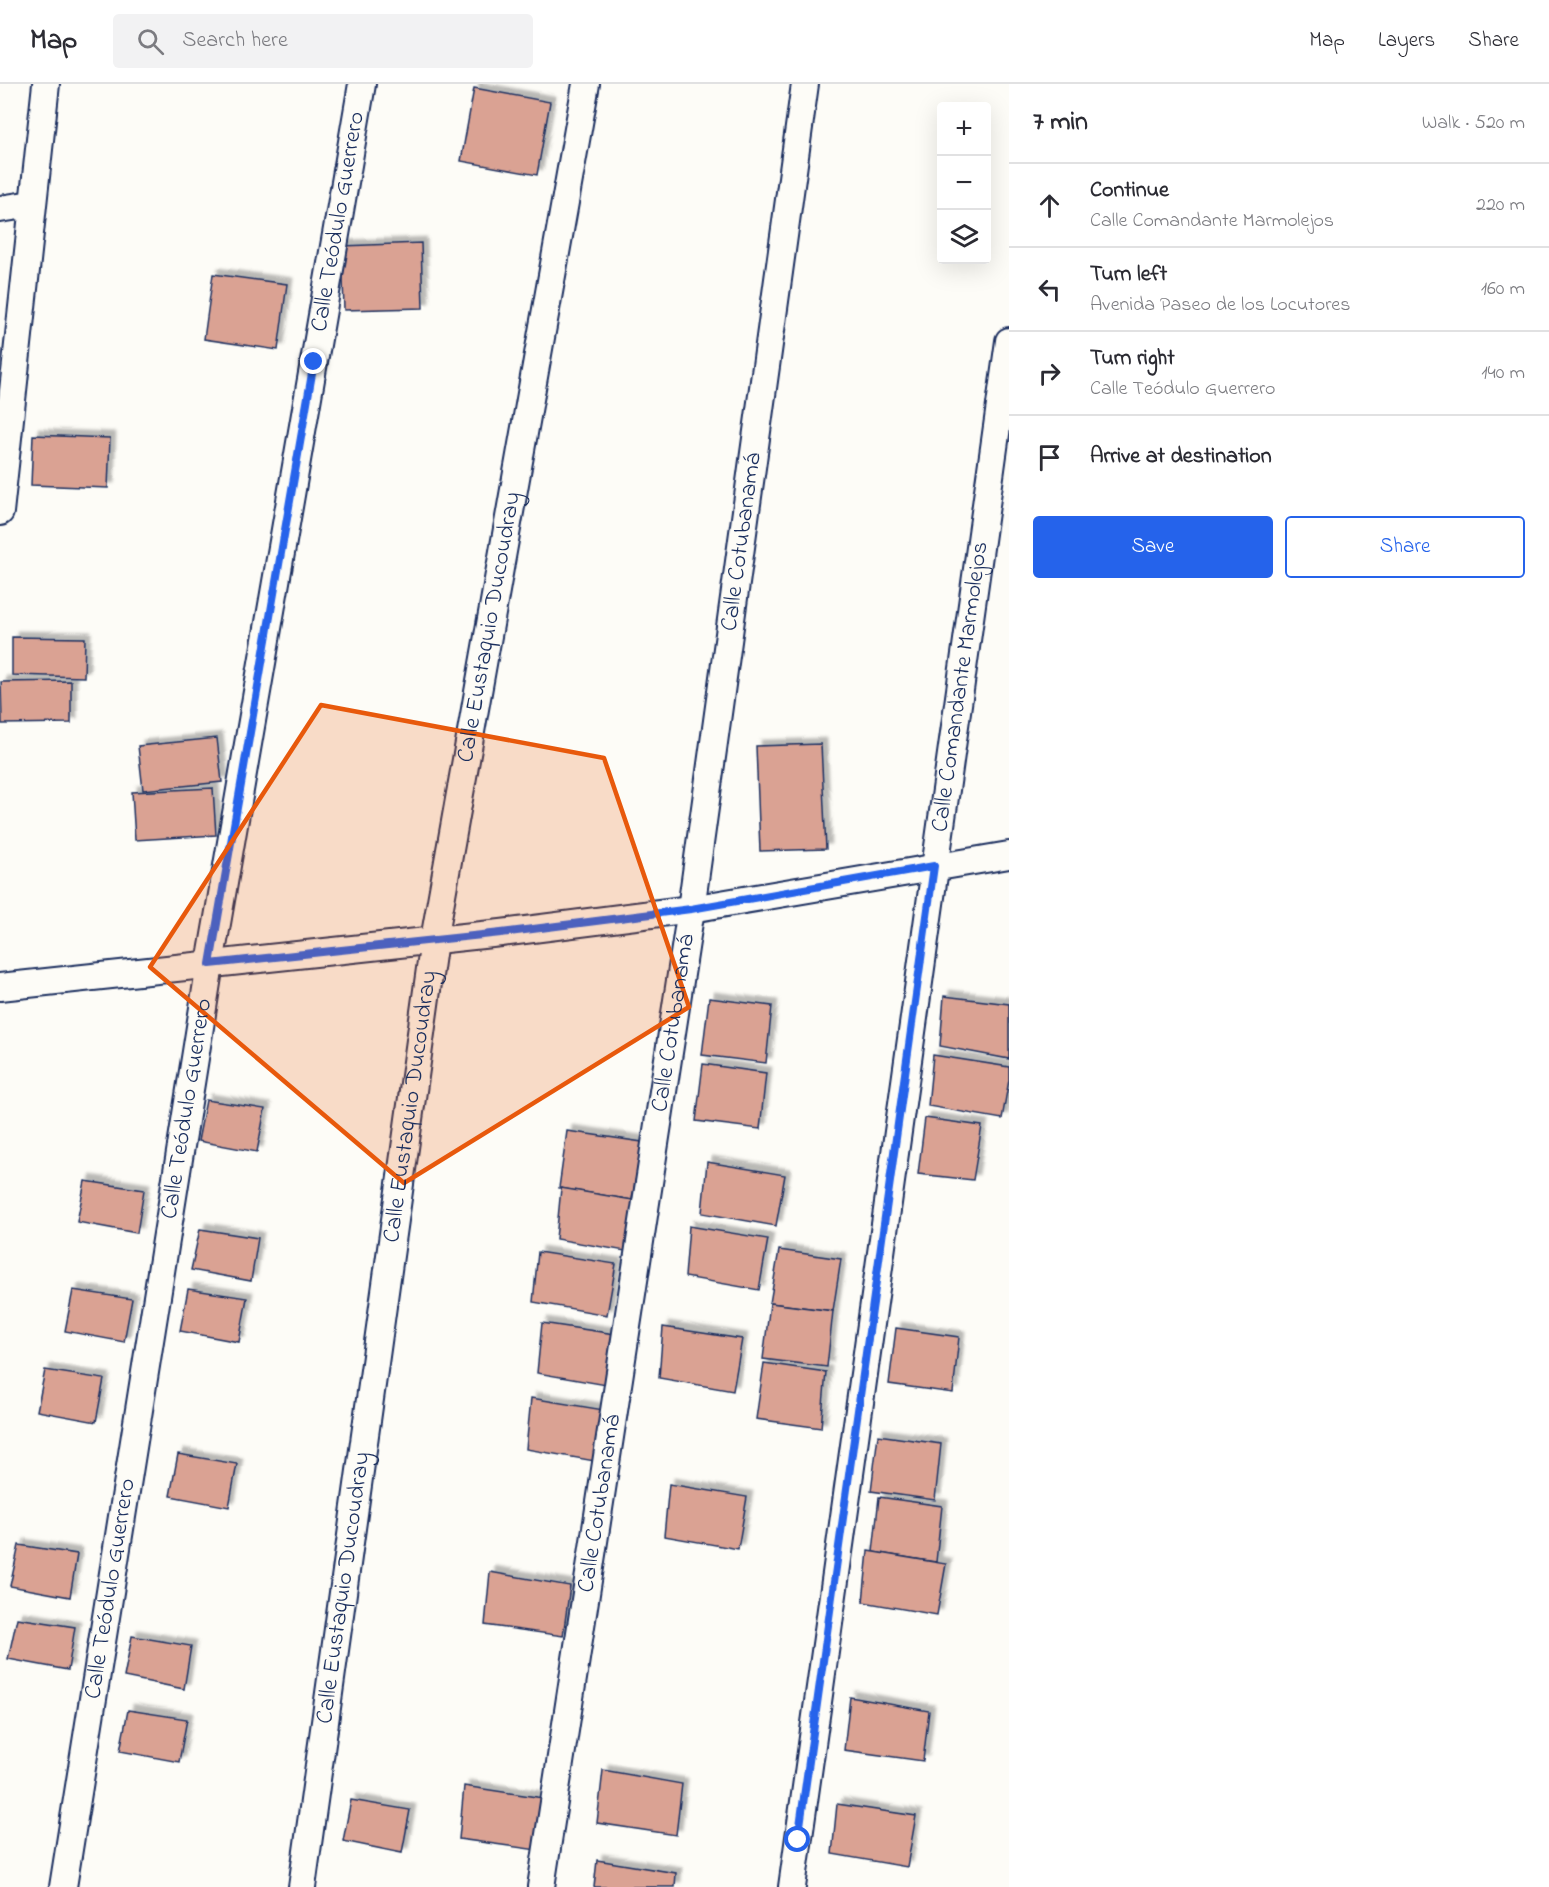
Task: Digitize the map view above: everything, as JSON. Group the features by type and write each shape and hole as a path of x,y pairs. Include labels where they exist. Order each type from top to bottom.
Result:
{"street":[{"path":"0,512 46,84"},
{"name":"Calle Teódulo Guerrero","path":"63,1887 210,964 362,84"},
{"name":"Calle Eustaquio Ducoudray","path":"302,1887 434,940 586,84"},
{"name":"Calle Cotubanamá","path":"542,1887 691,909 805,84"},
{"path":"0,209 32,204"},
{"name":"Calle Comandante Marmolejos","path":"792,1887 1009,341"},
{"path":"0,987 434,940 691,909 1009,855"}],"highlighted area":[{"path":"321,705 604,758 689,1007 404,1183 150,967"}],"building":[{"path":"474,88 550,102 537,175 461,161"},
{"path":"421,243 423,308 344,310 342,246"},
{"path":"213,274 287,284 278,350 204,339"},
{"path":"33,435 110,438 108,488 31,485"},
{"path":"12,637 85,638 84,677 12,675"},
{"path":"71,681 71,723 2,724 1,682"},
{"path":"217,738 222,782 143,790 138,746"},
{"path":"821,744 826,849 760,851 756,746"},
{"path":"213,788 216,835 135,840 132,792"},
{"path":"944,996 1009,1004 1009,1059 940,1046"},
{"path":"709,998 772,1006 766,1063 702,1055"},
{"path":"933,1055 1009,1067 1002,1119 928,1106"},
{"path":"703,1064 766,1073 760,1129 696,1121"},
{"path":"206,1100 265,1109 257,1152 198,1141"},
{"path":"925,1118 982,1126 973,1180 918,1174"},
{"path":"567,1131 642,1142 632,1200 559,1188"},
{"path":"707,1162 785,1175 776,1226 702,1213"},
{"path":"85,1181 144,1190 137,1233 77,1222"},
{"path":"561,1188 639,1201 631,1252 556,1239"},
{"path":"689,1226 768,1239 759,1290 685,1277"},
{"path":"200,1229 258,1238 251,1281 191,1270"},
{"path":"779,1250 841,1259 833,1311 770,1303"},
{"path":"538,1252 616,1264 607,1315 533,1302"},
{"path":"188,1289 247,1298 239,1342 180,1331"},
{"path":"73,1290 132,1299 124,1342 65,1331"},
{"path":"770,1303 833,1311 827,1367 763,1359"},
{"path":"542,1323 621,1335 612,1386 537,1373"},
{"path":"663,1327 742,1339 733,1391 659,1378"},
{"path":"896,1328 959,1337 953,1393 889,1384"},
{"path":"764,1363 826,1372 821,1428 756,1419"},
{"path":"45,1370 104,1379 96,1422 37,1411"},
{"path":"531,1398 610,1411 600,1462 526,1449"},
{"path":"878,1435 941,1444 935,1500 871,1491"},
{"path":"178,1454 237,1464 229,1507 170,1496"},
{"path":"669,1484 747,1497 738,1549 664,1536"},
{"path":"879,1497 942,1506 936,1562 873,1552"},
{"path":"19,1545 77,1554 70,1597 10,1586"},
{"path":"868,1551 946,1564 937,1615 863,1602"},
{"path":"490,1572 570,1586 563,1636 485,1625"},
{"path":"17,1618 75,1627 68,1670 8,1659"},
{"path":"132,1636 191,1646 184,1689 124,1677"},
{"path":"850,1697 929,1711 923,1761 844,1750"},
{"path":"128,1710 187,1719 179,1762 120,1751"},
{"path":"603,1770 682,1784 676,1835 597,1823"},
{"path":"464,1786 543,1798 537,1850 459,1839"},
{"path":"351,1800 410,1810 402,1853 343,1841"},
{"path":"837,1804 916,1816 907,1867 832,1854"},
{"path":"597,1860 676,1873 675,1887 594,1887"}],"route":[{"path":"314,362 210,964 501,933 691,909 934,866 798,1840"}]}
